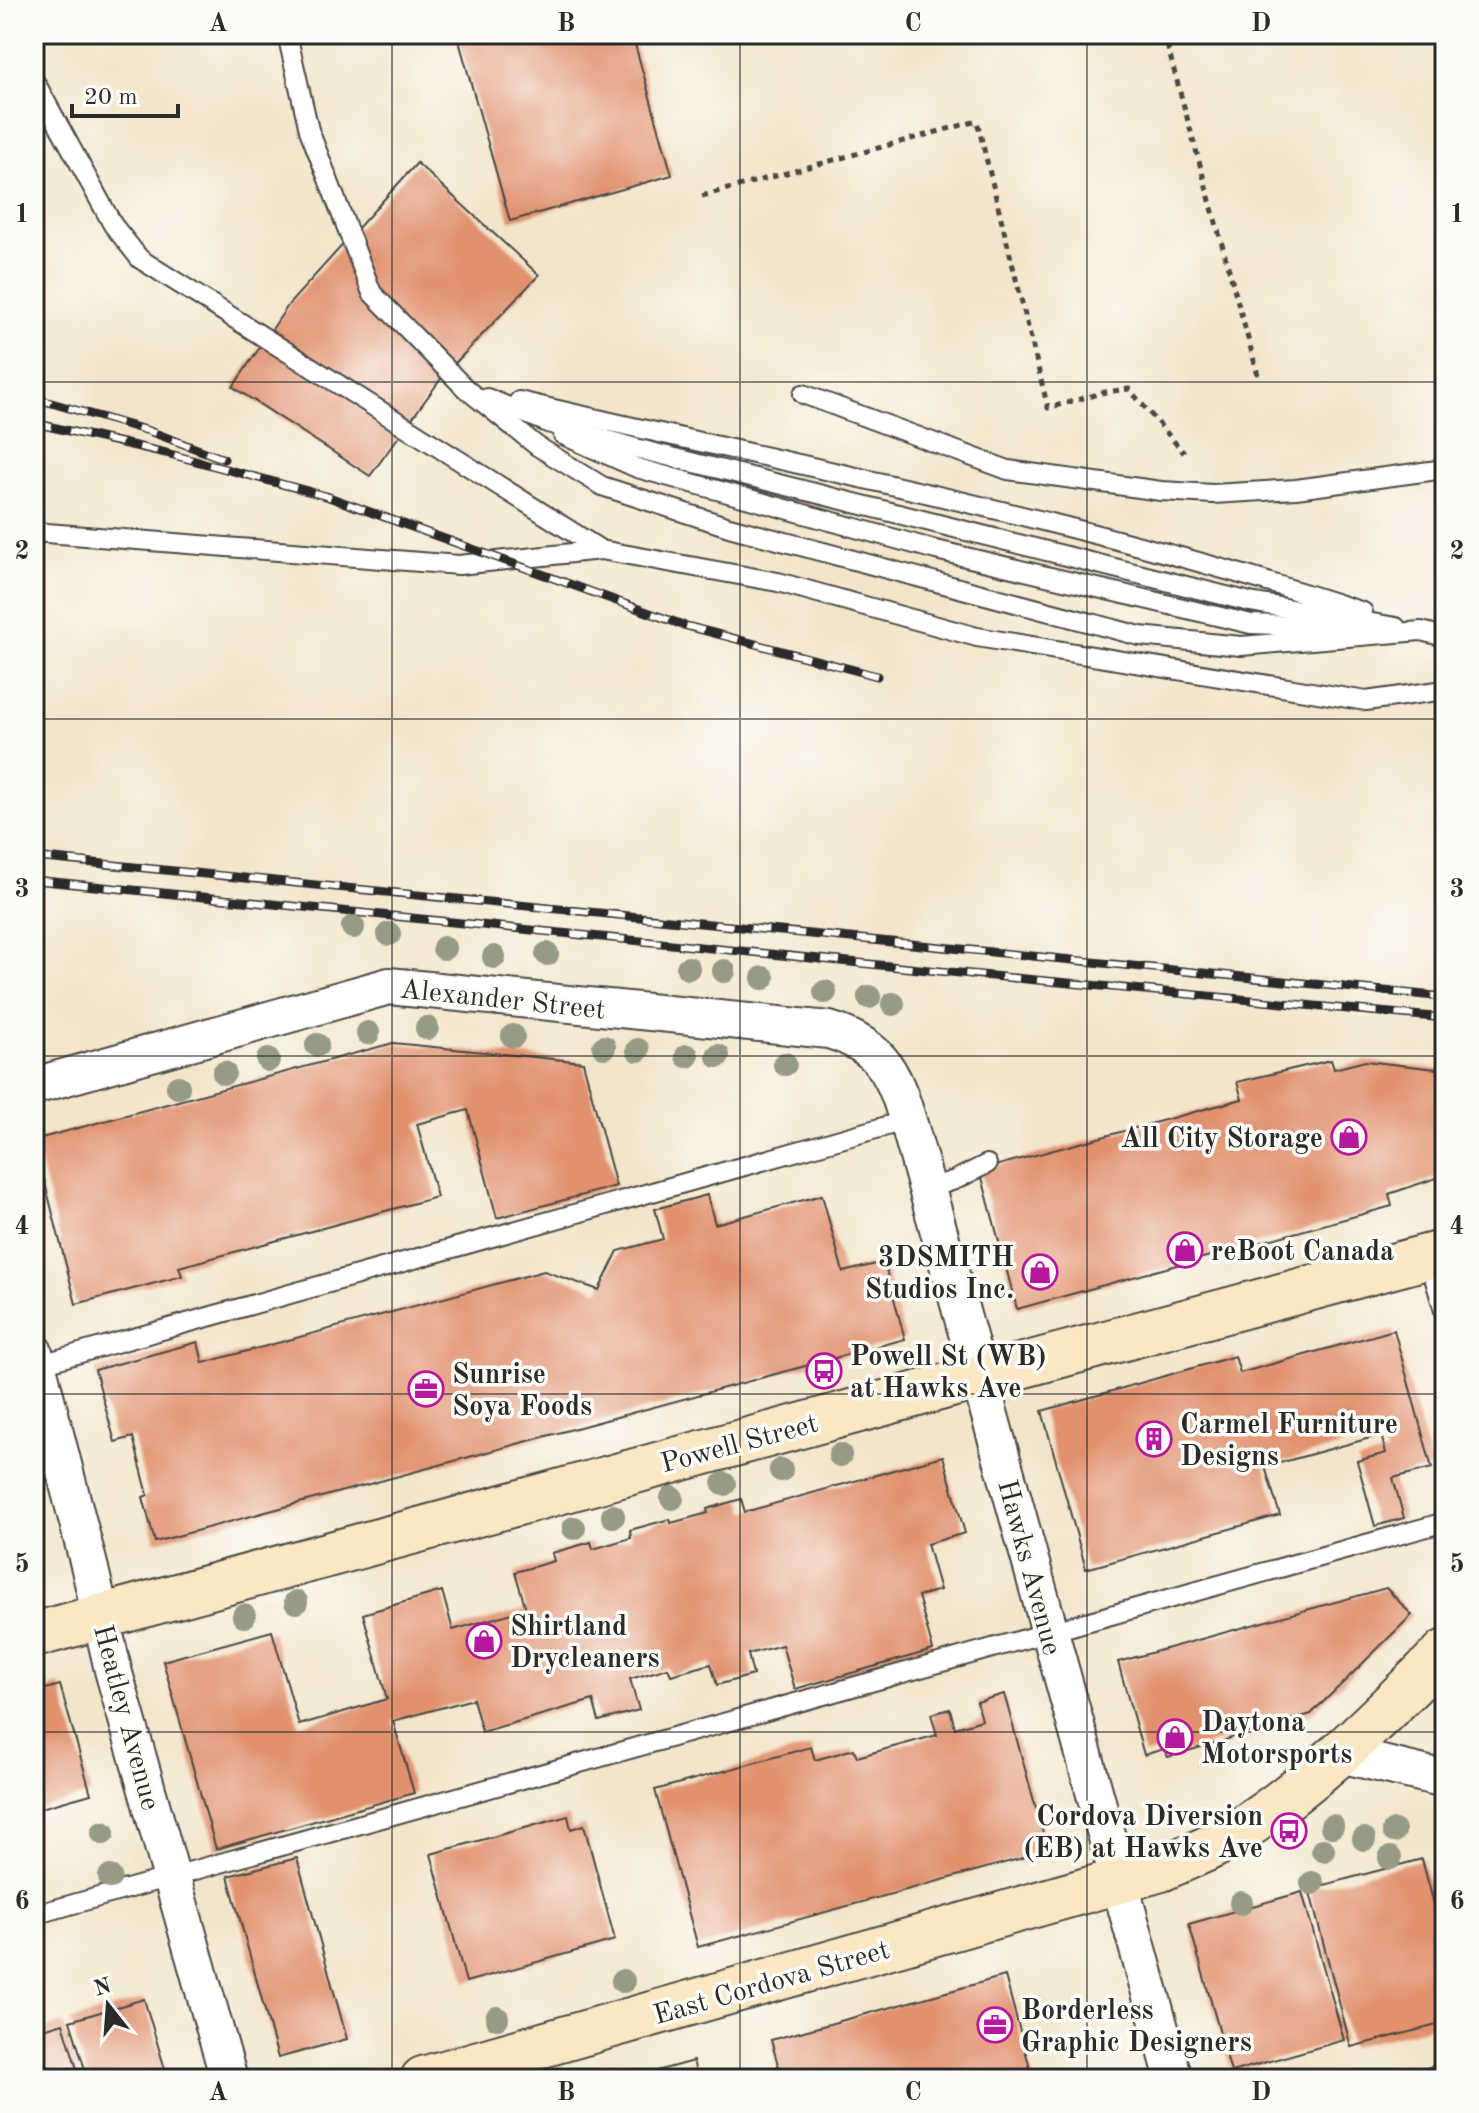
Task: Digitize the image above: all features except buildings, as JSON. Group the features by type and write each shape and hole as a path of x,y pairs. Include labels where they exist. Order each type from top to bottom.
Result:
{"main road":[{"name":"Powell Street","path":"34,1635 1437,1255"},
{"name":"East Cordova Street","path":"423,2079 1161,1869 1230,1837 1289,1796 1340,1754 1445,1652"}],"street":[{"name":"Alexander Street","path":"34,1086 389,986 829,1030 867,1046 881,1059"},
{"name":"Hawks Avenue","path":"881,1059 899,1091 908,1120 1174,2079"},
{"name":"Heatley Avenue","path":"35,1361 113,1670 229,2079"},
{"path":"1340,1754 1445,1779"}],"lane":[{"path":"287,34 309,130 372,293 466,389 537,446 602,486 729,527 1140,636 1241,646 1421,631"},
{"path":"34,80 113,225 140,259 601,550"},
{"path":"466,389 548,423 635,448 1250,602 1421,631"},
{"path":"466,389 893,484 1114,537 1255,577 1445,637"},
{"path":"803,394 1008,470 1161,491 1213,494 1296,489 1445,469"},
{"path":"548,423 568,440 637,468 936,550 1251,624 1421,631"},
{"path":"34,532 459,565 601,550 778,582 993,640 1366,701 1445,690"},
{"path":"35,1361 908,1120"},
{"path":"927,1189 955,1180 987,1164"},
{"path":"1437,1255 1445,1314"},
{"path":"34,1915 1445,1522"},
{"path":"1424,2079 1445,2073"}],"path":[{"path":"1164,34 1258,375"},
{"path":"702,196 977,121 1048,408 1105,392 1129,389 1184,453"}],"railway":[{"path":"34,398 149,431 224,459"},
{"path":"34,423 166,453 326,496 683,625 877,676"},
{"path":"34,857 1445,997"},
{"path":"34,880 939,971 1445,1018"}],"place":[{"name":"All City Storage","path":"1349,1137"},
{"name":"reBoot Canada","path":"1185,1250"},
{"name":"3DSMITH Studios Inc.","path":"1040,1272"},
{"name":"Powell St (WB) at Hawks Ave","path":"824,1371"},
{"name":"Sunrise Soya Foods","path":"426,1389"},
{"name":"Carmel Furniture Designs","path":"1154,1439"},
{"name":"Shirtland Drycleaners","path":"484,1641"},
{"name":"Daytona Motorsports","path":"1175,1737"},
{"name":"Cordova Diversion (EB) at Hawks Ave","path":"1289,1831"},
{"name":"Borderless Graphic Designers","path":"995,2025"}]}
